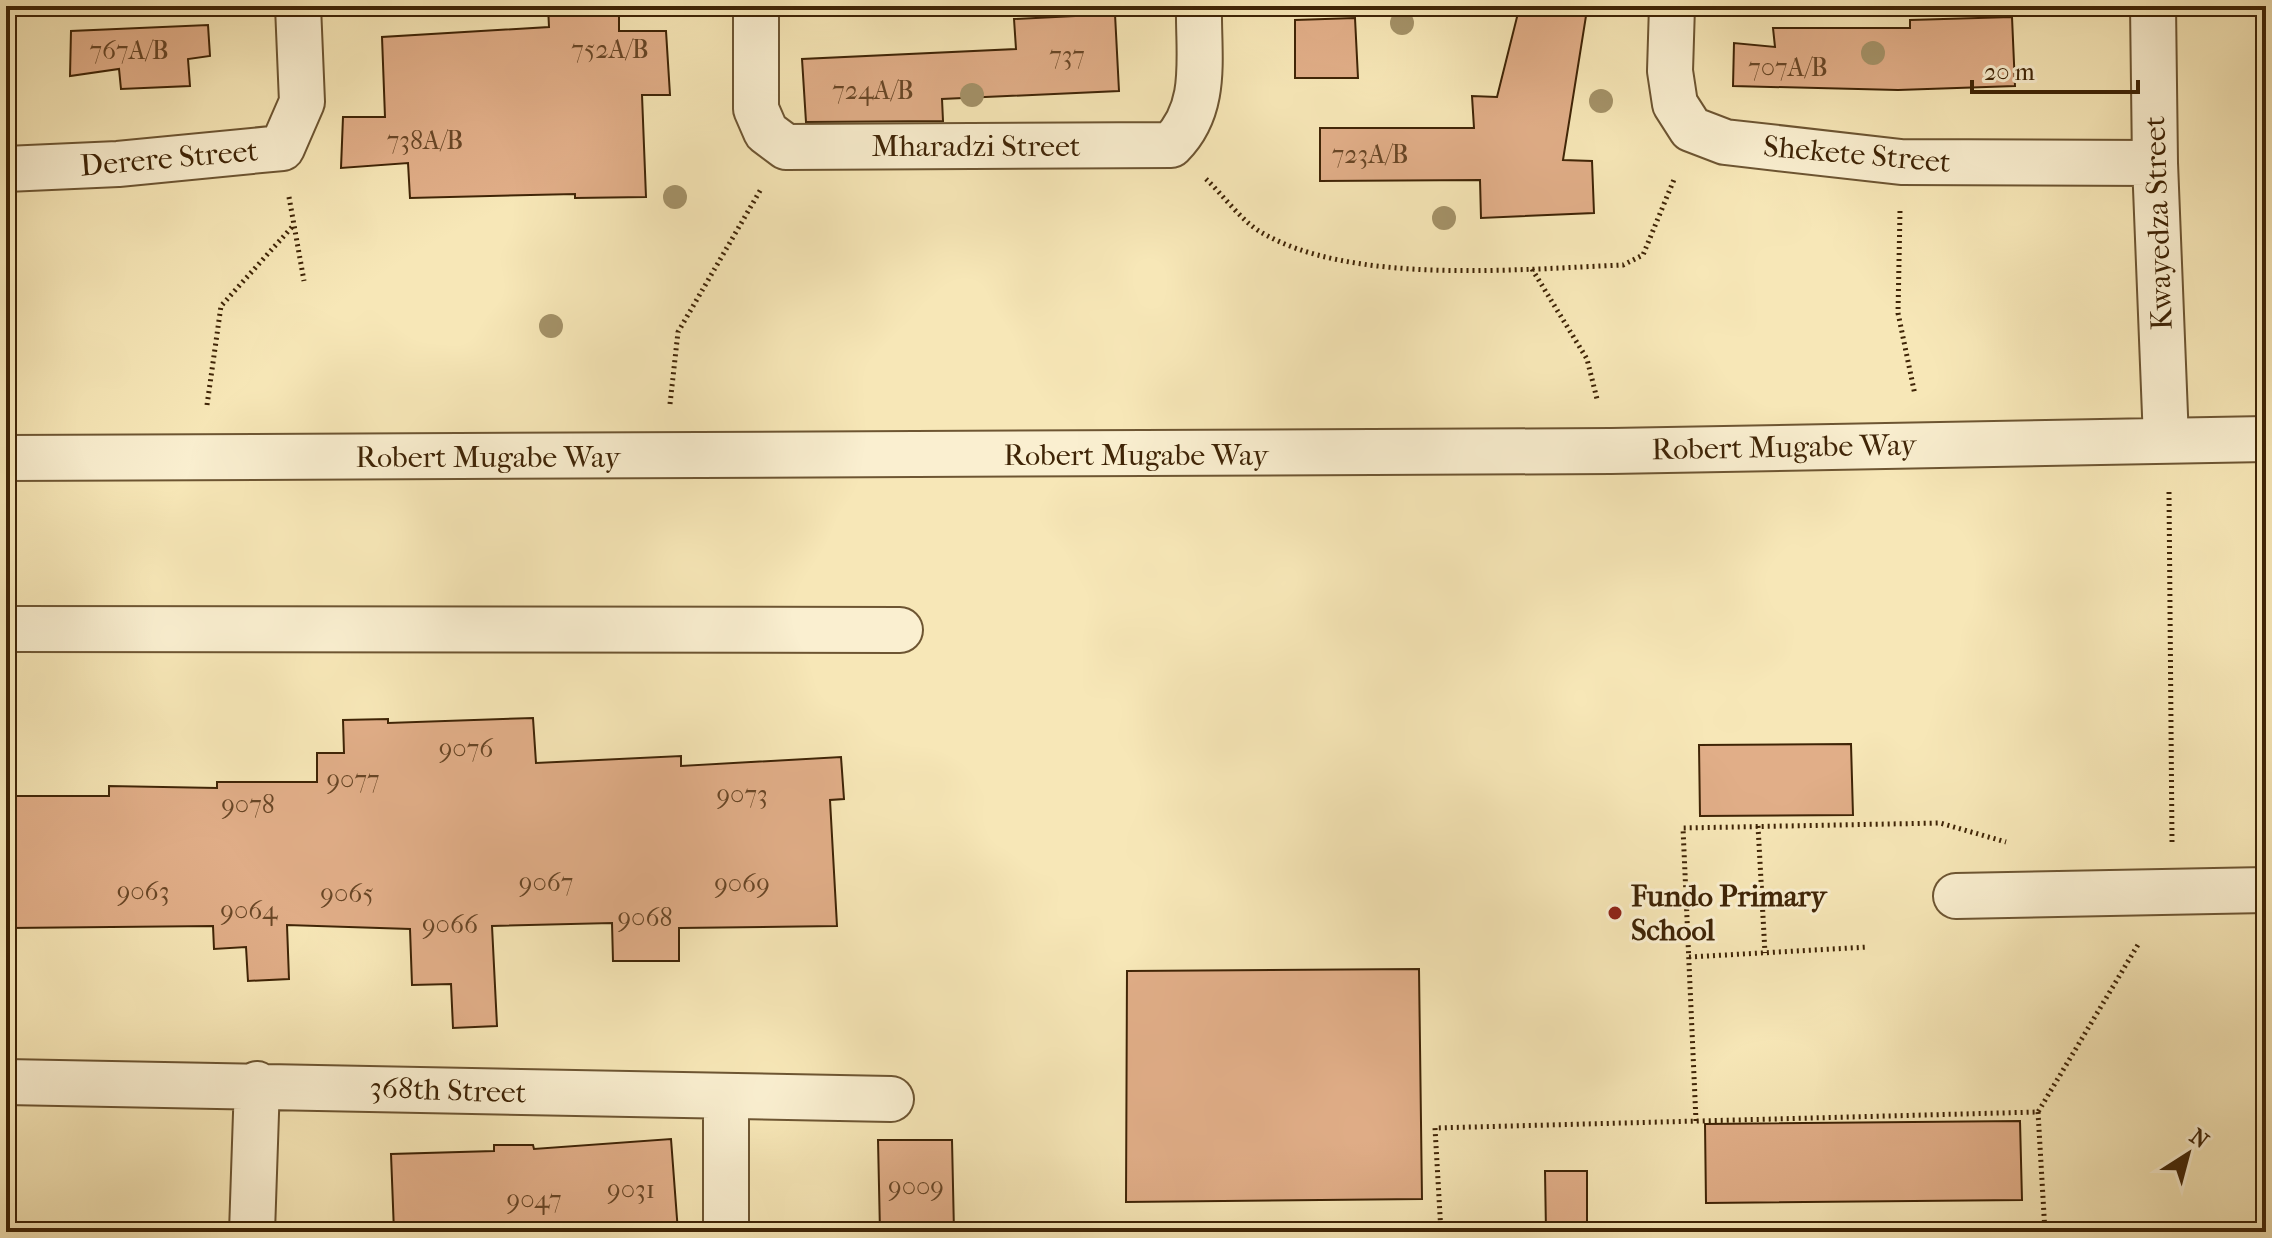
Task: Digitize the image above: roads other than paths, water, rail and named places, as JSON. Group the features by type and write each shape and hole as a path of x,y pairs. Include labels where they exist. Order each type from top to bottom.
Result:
{"street":[{"name":"Derere Street","path":"6,169 118,164 282,148 302,102 298,6"},
{"name":"Mharadzi Street","path":"756,6 756,109 766,132 786,147 1171,145 1188,128 1197,106 1199,6"},
{"name":"Shekete Street","path":"1672,6 1670,71 1675,104 1691,129 1725,142 1901,162 2155,163"},
{"name":"Kwayedza Street","path":"2153,6 2155,163 2166,440"},
{"name":"Robert Mugabe Way","path":"6,458 1611,451 2266,439"},
{"path":"6,629 900,630"},
{"path":"1956,896 2079,897 2172,889 2266,890"},
{"name":"368th Street","path":"6,1082 257,1084 726,1098 891,1099"},
{"path":"252,1232 257,1084"},
{"path":"726,1098 726,1232"}],"place":[{"name":"Fundo Primary School","path":"1615,913"}]}
